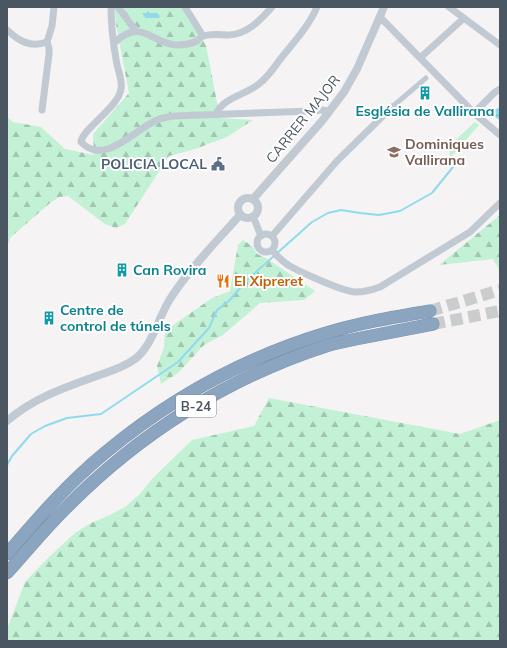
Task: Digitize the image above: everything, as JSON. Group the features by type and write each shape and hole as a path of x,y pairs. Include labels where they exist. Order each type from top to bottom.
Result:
{"highway":[{"name":"B-24","path":"7,554 60,494 106,452 151,418 195,390 232,370 263,356 323,334 370,322 430,311"},
{"name":"B-24","path":"7,573 64,510 112,465 162,427 203,401 239,381 275,365 328,346 378,334 434,324"}],"street":[{"path":"42,110 49,54 47,42 52,26 54,7"},
{"path":"111,7 114,43 121,90 111,106 83,135 81,142 89,149 103,150 119,145 151,123 161,118 216,114 329,111"},
{"path":"118,7 137,31 150,34 174,45 185,45 195,42 204,36 238,34 249,29 272,7"},
{"path":"185,7 204,36"},
{"path":"216,114 219,107 252,89 264,79 312,18 317,7"},
{"name":"CARRER MAJOR","path":"253,199 322,121 348,88 384,7"},
{"path":"449,7 500,45"},
{"path":"380,17 420,58 429,75 500,135"},
{"path":"420,58 464,18"},
{"path":"114,43 120,37 137,31"},
{"path":"9,34 22,42 31,44 41,44 47,42"},
{"path":"272,236 337,161 392,107 429,75"},
{"path":"474,112 500,89"},
{"path":"312,111 322,121"},
{"path":"246,197 253,199 258,207 258,210 253,216 246,218 240,215 237,206 240,200 246,197"},
{"path":"272,250 278,257 289,265 326,282 354,292 370,290 380,287 470,232 500,203"},
{"path":"7,420 23,408 44,397 119,368 136,358 147,345 164,308 176,289 240,215"},
{"path":"253,216 261,236"},
{"path":"266,234 272,236 275,242 272,250 267,252 259,249 257,243 261,236 266,234"}],"green space":[{"path":"114,7 183,7 206,45 220,118 253,120 227,137 195,149 169,156 125,224 116,228 105,224 68,196 59,197 11,237 7,246 7,117 13,122 41,127 65,149 94,155 93,134 129,93"},
{"path":"475,122 479,125 450,158 449,146"},
{"path":"500,215 500,271 493,259 439,265"},
{"path":"243,240 252,246 257,254 266,258 315,291 304,300 260,303 223,335 204,345 178,373 161,384 157,366 164,348 165,331 212,298 230,291 238,245"},
{"path":"269,398 460,434 500,420 500,641 7,641 7,629 25,582 50,556 75,533 89,524 125,507 140,494 153,478 192,440 254,426"}],"water":[{"path":"143,13 157,13 160,16 158,18 146,18"},
{"path":"500,107 500,120 490,114"}],"waterway":[{"path":"7,465 12,456 31,434 45,426 67,418 101,414 178,362 209,328 217,310 229,301 247,280 312,222 328,213 341,210 379,215 400,211 432,193 453,167"}],"tunnel":[{"path":"430,311 500,290"},
{"path":"433,324 500,311"}],"place":[{"name":"Església de Vallirana","path":"425,93"},
{"name":"Dominiques Vallirana","path":"394,152"},
{"name":"POLICIA LOCAL","path":"218,164"},
{"name":"Can Rovira","path":"122,270"},
{"name":"El Xipreret","path":"223,281"},
{"name":"Centre de control de túnels","path":"49,318"}]}
